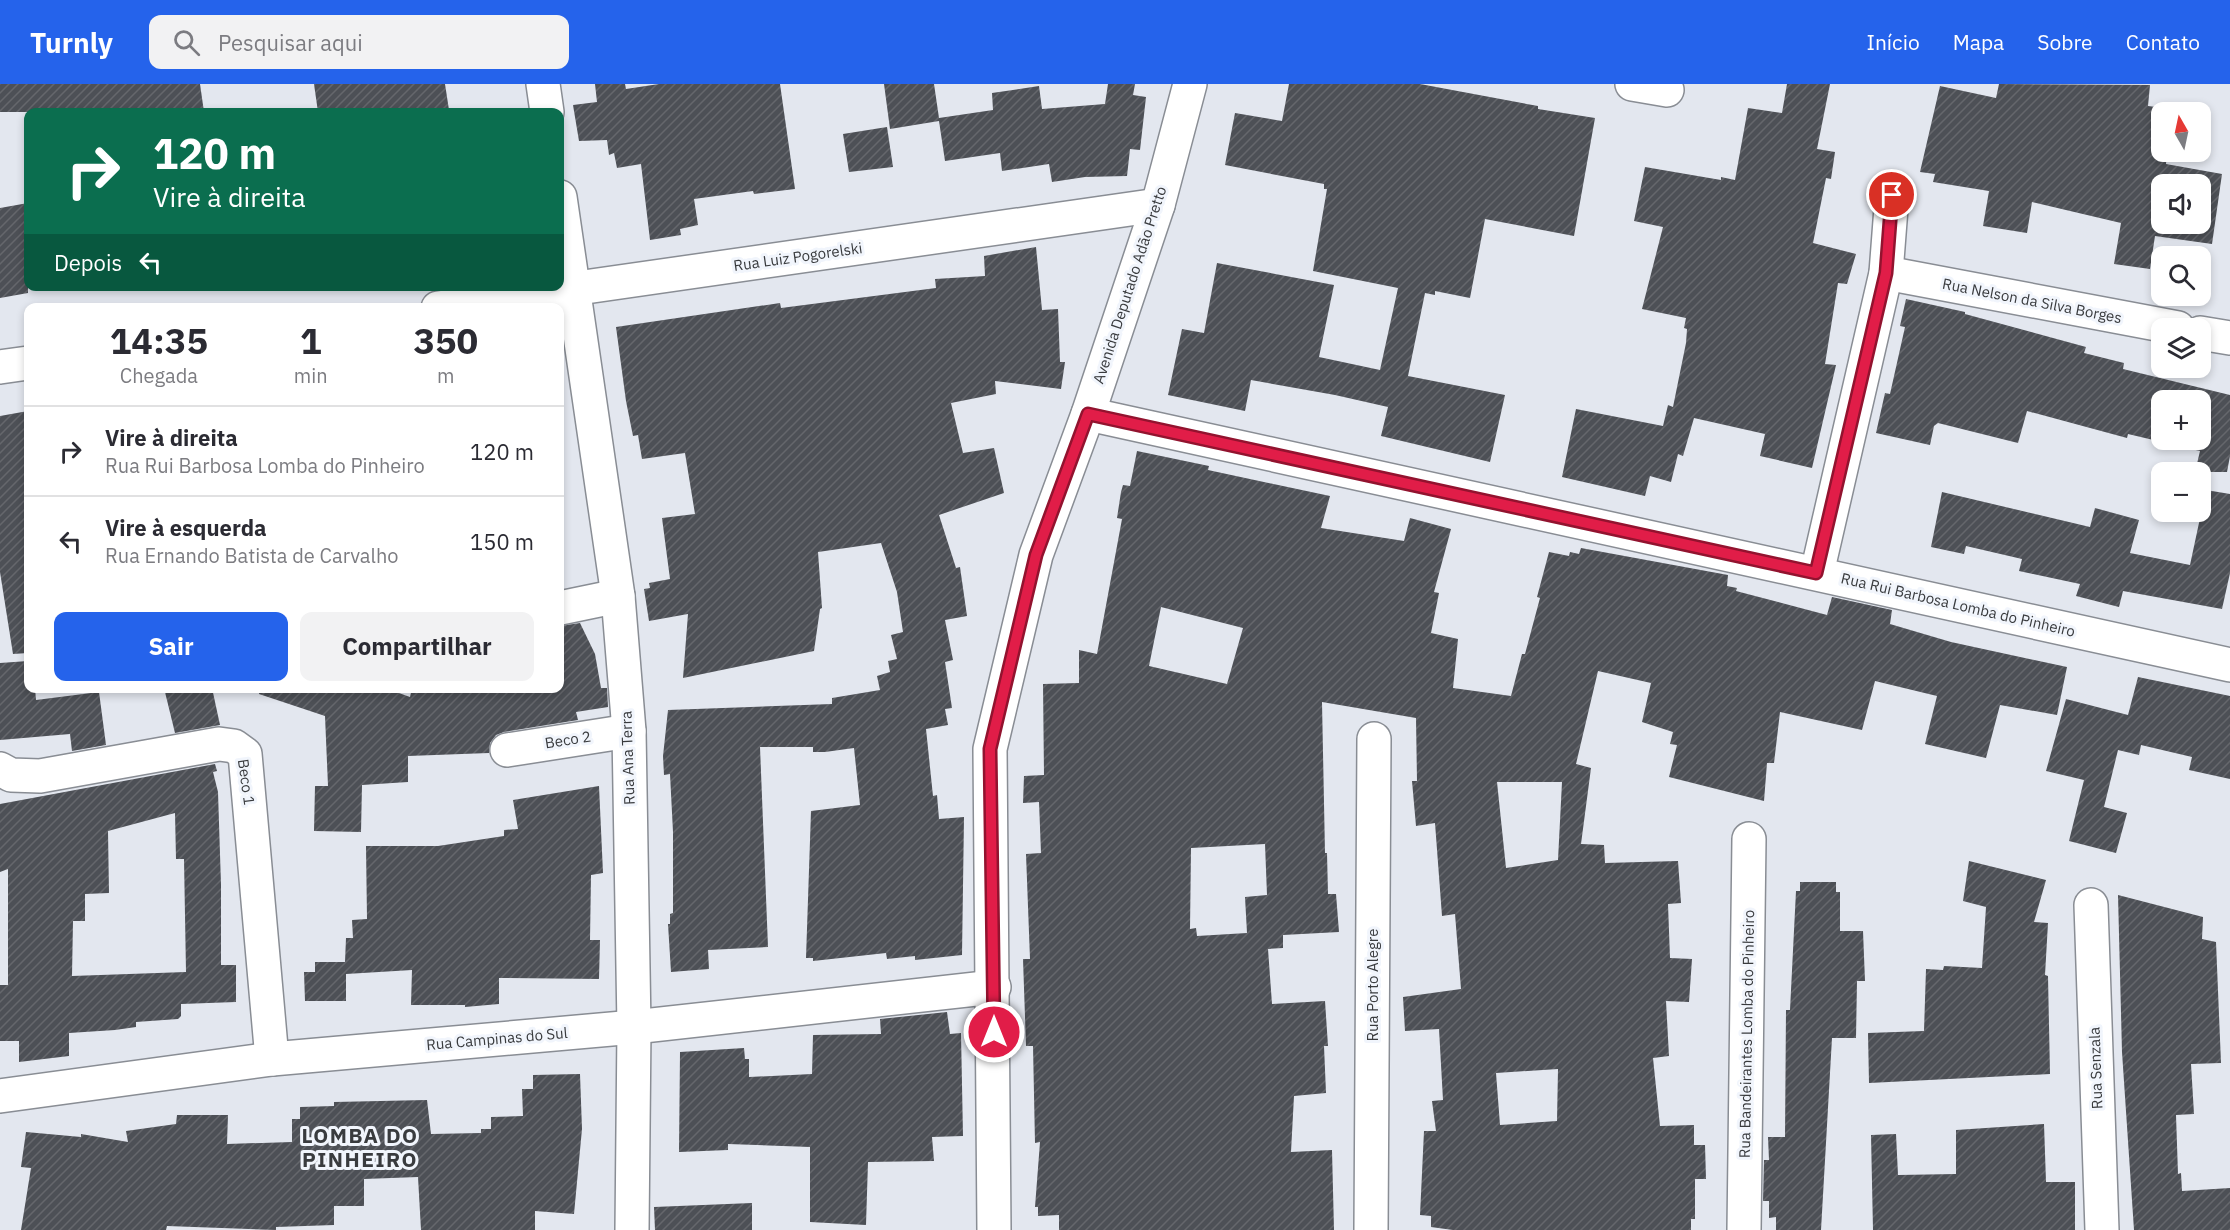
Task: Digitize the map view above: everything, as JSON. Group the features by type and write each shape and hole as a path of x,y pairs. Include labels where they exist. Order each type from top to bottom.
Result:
{"street":[{"path":"543,84 546,108"},
{"name":"Avenida Deputado Adão Pretto","path":"994,1230 994,987 990,749 1036,555 1088,414 1158,205 1190,84"},
{"path":"1632,84 1667,90"},
{"path":"1816,573 1886,273 1892,195"},
{"name":"Rua Luiz Pogorelski","path":"564,290 1158,205"},
{"name":"Rua Ana Terra","path":"564,225 618,596 629,731 634,1027 632,1230"},
{"name":"Rua Nelson da Silva Borges","path":"1886,273 2151,323"},
{"name":"Rua Luiz Pogorelski","path":"474,303 559,291"},
{"path":"2211,335 2230,338"},
{"path":"0,367 24,364"},
{"name":"Rua Rui Barbosa Lomba do Pinheiro","path":"1088,414 2230,665"},
{"path":"564,607 618,596"},
{"name":"Beco 2","path":"507,750 629,731"},
{"name":"Rua Porto Alegre","path":"1371,1230 1374,740"},
{"name":"Beco 1","path":"0,768 11,775 40,776 219,744 234,746 244,754 272,1059"},
{"name":"Rua Bandeirantes Lomba do Pinheiro","path":"1744,1230 1749,839"},
{"name":"Rua Senzala","path":"2091,905 2102,1230"},
{"name":"Rua Campinas do Sul","path":"0,1096 272,1059 634,1027 994,987"}],"building":[{"path":"0,84 200,84 203,108 24,108 24,112 0,112"},
{"path":"314,84 445,84 449,108 317,108"},
{"path":"595,84 625,84 626,89 659,84 780,84 795,189 754,194 753,191 694,199 698,225 680,229 681,235 650,240 641,164 617,168 614,153 609,155 607,140 579,141 573,105 597,102"},
{"path":"884,84 934,84 939,118 993,110 992,93 1039,86 1042,109 1105,104 1108,84 1135,84 1133,95 1146,97 1140,150 1130,149 1127,176 1085,177 1052,182 1049,164 1002,171 1000,153 945,161 939,121 890,129"},
{"path":"1289,84 1420,84 1538,106 1538,109 1595,118 1574,236 1485,219 1470,298 1435,291 1435,295 1425,293 1408,376 1505,395 1490,462 1381,436 1388,407 1335,395 1251,380 1245,411 1168,395 1182,329 1204,333 1217,263 1334,285 1319,357 1380,370 1398,288 1313,271 1327,189 1324,189 1324,184 1225,165 1235,113 1282,121"},
{"path":"1787,84 1830,84 1817,149 1835,152 1831,179 1826,178 1813,243 1856,254 1847,284 1838,283 1825,364 1836,365 1812,468 1760,456 1765,434 1694,418 1683,456 1678,454 1671,482 1650,476 1645,496 1562,477 1576,409 1663,426 1668,405 1673,407 1686,343 1687,329 1684,328 1686,318 1642,309 1663,227 1634,221 1645,167 1721,180 1721,177 1735,180 1748,108 1782,113"},
{"path":"1999,84 2150,85 2148,106 2151,106 2151,162 2166,162 2166,164 2222,174 2212,244 2155,236 2153,246 2151,246 2150,269 2114,264 2121,223 2032,202 2027,233 1983,226 1989,191 1933,182 1935,174 1920,172 1940,86 1996,98"},
{"path":"887,127 893,167 849,172 843,134"},
{"path":"24,204 24,291 28,293 0,298 0,208"},
{"path":"1036,247 1042,310 1058,309 1060,362 1065,362 1061,389 995,381 996,394 951,403 963,453 994,448 1004,493 939,515 956,568 960,567 967,616 945,620 953,660 945,662 952,708 945,709 948,725 926,729 933,796 937,795 939,819 964,817 962,955 915,960 915,956 887,959 886,953 813,961 813,958 806,958 811,811 860,805 854,748 813,752 813,747 760,747 768,947 708,950 709,969 671,972 668,924 670,924 670,914 673,913 673,832 670,774 664,775 663,756 668,710 832,704 832,698 880,690 877,676 890,672 888,661 897,659 891,635 903,632 897,592 881,543 818,552 822,608 814,651 683,678 688,614 649,621 644,589 650,588 649,583 670,579 662,518 695,514 685,453 642,459 638,435 633,436 626,401 616,327 780,303 781,308 936,288 935,279 985,276 984,256"},
{"path":"1906,299 1965,312 1965,314 2086,347 2084,353 2124,363 2123,369 2151,376 2151,378 2160,378 2209,390 2151,390 2151,439 2128,434 2127,438 2027,411 2018,443 1938,423 1934,426 1930,445 1876,433 1885,393 1890,394 1905,327 1900,326"},
{"path":"2211,390 2230,395 2230,456 2227,472 2211,472 2211,462 2197,462 2200,451 2196,450 2211,450"},
{"path":"24,412 24,653 13,654 0,572 0,416"},
{"path":"1137,451 1209,466 1208,470 1330,496 1321,528 1404,541 1410,518 1451,529 1434,592 1439,593 1431,633 1458,639 1453,688 1511,696 1540,598 1537,597 1549,552 1569,556 1570,552 1579,554 1581,548 1728,575 1727,586 1737,588 1736,591 1827,615 1832,597 1892,610 1890,624 1951,642 2067,667 2057,715 2000,705 1986,758 1925,744 1937,696 1875,681 1862,730 1780,712 1774,763 1767,763 1764,801 1669,777 1677,745 1670,744 1673,732 1642,722 1651,683 1598,671 1576,764 1591,768 1581,844 1604,845 1605,863 1678,861 1681,903 1668,904 1670,958 1692,959 1689,1002 1666,1001 1669,1056 1653,1058 1660,1126 1694,1125 1694,1145 1705,1145 1706,1179 1695,1179 1695,1219 1691,1219 1691,1230 1453,1230 1431,1227 1431,1216 1420,1215 1424,1131 1436,1131 1432,1101 1443,1100 1439,1029 1405,1031 1403,997 1461,989 1455,914 1442,916 1435,823 1416,826 1412,781 1417,781 1416,718 1322,702 1328,894 1336,894 1339,932 1283,935 1283,948 1268,949 1272,1004 1325,1001 1328,1046 1324,1046 1326,1093 1294,1096 1291,1152 1332,1150 1334,1230 1059,1230 1059,1215 1038,1216 1038,1207 1035,1207 1040,1142 1035,1143 1033,1046 1026,1046 1023,959 1030,959 1026,854 1041,853 1039,802 1023,803 1024,776 1044,775 1043,684 1079,683 1079,650 1097,654 1122,519 1117,518 1121,492 1123,485 1130,486","holes":["1161,607 1243,628 1227,684 1149,666","1497,782 1562,782 1558,860 1506,868","1265,844 1267,895 1245,897 1247,933 1197,936 1196,928 1190,929 1191,848","1558,1069 1557,1121 1500,1125 1496,1073"]},
{"path":"2211,491 2230,494 2230,573 2222,609 2123,591 2119,607 2076,596 2080,584 2019,571 2022,559 1966,546 1964,554 1931,547 1942,492 2090,527 2095,508 2139,520 2130,553 2190,565 2199,522 2211,522"},
{"path":"580,623 595,654 601,688 607,688 608,707 576,712 578,720 496,735 490,743 489,753 408,756 408,782 362,785 361,832 314,831 315,786 328,786 325,716 259,693 399,693 410,697 411,693 564,693 564,625"},
{"path":"24,661 24,693 35,693 36,700 99,693 106,745 72,751 70,734 0,740 0,663"},
{"path":"2138,677 2230,696 2230,779 2189,770 2192,757 2141,745 2139,755 2118,750 2104,807 2127,813 2116,853 2069,841 2084,780 2046,771 2066,699 2128,715"},
{"path":"165,693 213,693 220,725 175,733"},
{"path":"215,764 217,771 213,772 218,792 221,885 221,965 236,965 236,1002 181,1004 181,1016 178,1019 136,1022 136,1027 115,1030 69,1033 69,1056 19,1062 19,1041 0,1041 0,985 8,985 8,869 0,872 0,804","holes":["175,813 176,859 184,859 186,972 72,976 73,921 85,921 85,894 109,893 108,831"]},
{"path":"599,786 603,873 591,875 590,940 600,940 599,979 499,978 499,1004 465,1007 465,1005 411,1005 412,970 346,974 346,1001 305,1001 304,972 315,972 315,962 345,962 346,938 353,938 352,920 367,919 366,846 438,846 504,836 504,830 518,829 513,800"},
{"path":"1969,861 2046,880 2034,922 2048,923 2045,975 2048,976 2050,1074 1869,1083 1868,1033 1924,1031 1926,969 1943,970 1944,966 1982,968 1986,907 1963,901"},
{"path":"1800,882 1836,882 1836,892 1840,892 1840,931 1863,931 1865,981 1857,981 1856,1038 1832,1038 1821,1230 1776,1230 1776,1217 1769,1218 1769,1201 1763,1201 1764,1160 1769,1160 1768,1137 1785,1137 1786,1010 1790,1010 1796,891 1800,891"},
{"path":"2118,895 2203,917 2202,939 2216,942 2221,1063 2191,1064 2194,1114 2176,1115 2178,1174 2181,1173 2182,1191 2230,1188 2230,1230 2134,1230 2122,1052"},
{"path":"947,1012 950,1034 961,1033 963,1136 932,1137 934,1161 868,1162 866,1225 810,1222 810,1147 728,1144 728,1150 679,1152 680,1052 744,1048 745,1059 749,1059 749,1077 812,1074 813,1035 881,1034 880,1019"},
{"path":"580,1074 582,1129 574,1214 535,1211 535,1230 421,1230 418,1177 364,1179 364,1206 334,1206 334,1225 276,1227 276,1230 167,1226 166,1230 21,1230 31,1168 21,1167 26,1132 81,1137 81,1134 128,1142 126,1131 176,1124 177,1115 228,1115 227,1144 292,1142 292,1119 300,1119 300,1107 334,1106 334,1102 427,1100 431,1134 481,1133 481,1129 491,1129 491,1117 523,1116 522,1089 533,1089 533,1075"},
{"path":"2044,1124 2046,1182 2075,1182 2075,1230 1873,1230 1871,1135 1896,1134 1898,1175 1956,1174 1956,1130"},
{"path":"752,1203 752,1230 655,1230 654,1207"}],"district":[{"name":"LOMBA DO PINHEIRO","path":"360,1148"}],"route":[{"path":"994,1032 990,749 1036,555 1088,414 1816,573 1886,273 1892,195"}]}
